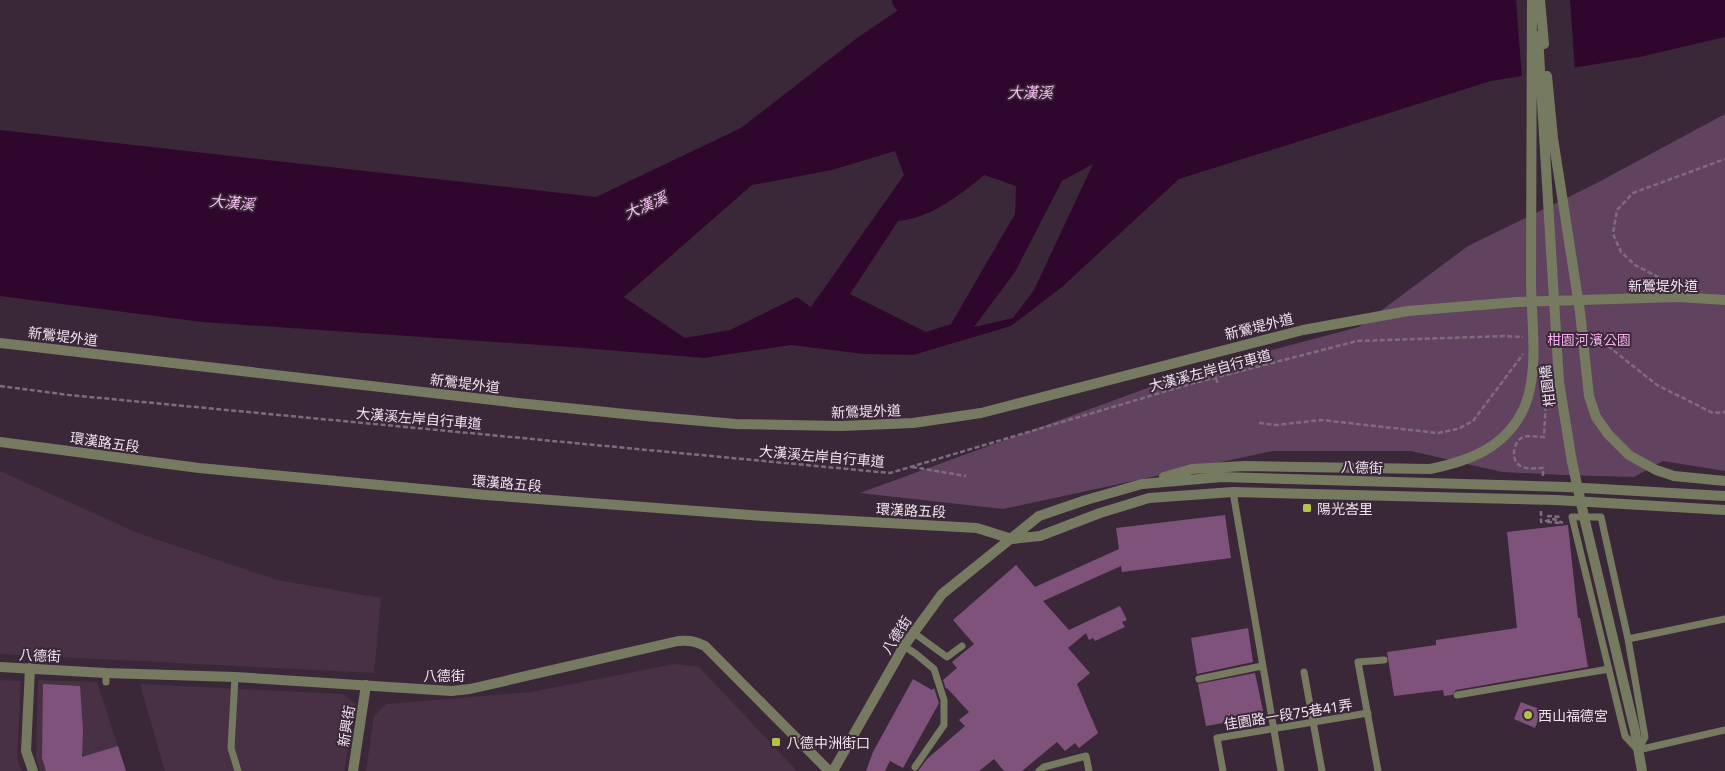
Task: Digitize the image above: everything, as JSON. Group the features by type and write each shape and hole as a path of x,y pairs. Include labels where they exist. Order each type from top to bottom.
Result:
{"street":[{"path":"1142,484 1192,469 1245,466 1430,469 1458,464 1486,450 1502,439 1515,424 1525,406 1533,364 1531,281 1533,152 1532,0"},
{"path":"1538,0 1553,138 1580,312 1590,396 1596,417 1608,434 1630,455 1656,470 1674,476 1725,481"},
{"name":"柑園橋","path":"1538,0 1559,382 1572,462 1635,731 1642,771"},
{"name":"新鶯堤外道","path":"0,343 557,407 736,424 841,426 913,423 981,413 1303,330 1408,311 1536,302 1679,297 1725,300"},
{"name":"環漢路五段","path":"0,442 198,468 486,495 764,516 977,528 1012,539"},
{"name":"八德街","path":"0,667 30,668 106,678 235,677 451,691 470,689 688,640 705,646 831,771 904,646 942,594 1039,516 1086,500 1142,484 1222,477 1566,487 1725,496"},
{"name":"八德街","path":"1012,539 1040,536 1100,513 1149,498 1233,492 1556,500 1725,510"},
{"path":"30,668 26,751 33,771"},
{"name":"新興街","path":"353,771 366,685"}],"lane":[{"path":"1233,492 1281,771"},
{"path":"1572,517 1601,517 1628,639 1645,737 1638,750 1625,736 1572,517"},
{"path":"1628,639 1725,618"},
{"path":"914,632 947,657 962,646"},
{"path":"904,646 934,669 944,700 944,725 914,767"},
{"path":"1378,771 1358,662 1384,660"},
{"path":"1198,679 1262,666"},
{"path":"1457,694 1610,669"},
{"path":"1304,672 1322,771"},
{"path":"235,677 231,748 238,771"},
{"name":"佳園路一段75巷41弄","path":"1223,771 1217,738 1368,714"},
{"path":"1638,750 1725,730"},
{"path":"1039,771 1044,767 1086,756 1089,771"}],"path":[{"path":"1698,286 1664,280 1635,265 1621,252 1613,234 1617,210 1633,193 1725,159"},
{"name":"大漢溪左岸自行車道","path":"0,386 89,397 890,473 1216,378 1358,341 1504,336 1527,337"},
{"path":"1585,341 1604,343 1657,385 1713,413 1725,412"},
{"path":"1259,423 1276,425 1321,420 1430,433 1458,429 1473,421 1523,354"},
{"path":"1216,378 1218,385"},
{"path":"1542,476 1543,468 1527,468 1518,465 1514,458 1514,447 1524,437 1544,438 1547,389"},
{"path":"911,467 966,476"},
{"path":"1541,504 1541,522 1554,519 1565,523 1547,522"},
{"path":"1547,516 1564,517"}],"shaded area":[{"path":"0,471 138,533 277,580 381,598 374,673 0,654"},
{"path":"675,664 699,667 797,771 366,771 374,716 386,704 531,692"},
{"path":"0,680 21,681 17,758 22,771 0,771"},
{"path":"38,680 97,682 126,771 40,771 36,758"},
{"path":"140,684 343,694 356,704 344,771 165,771"}],"green space":[{"name":"柑園河濱公園","path":"1725,114 1725,471 1663,461 1634,477 1564,475 1502,472 1411,451 1272,451 1003,509 860,493 1197,370 1359,327 1468,246 1595,184"}],"water":[{"name":"大漢溪","path":"913,0 1725,0 1725,37 1640,57 1491,81 1179,179 1062,287 1011,326 913,355 864,354 791,345 704,358 202,322 0,296 0,130 596,197 741,128 857,38","holes":["895,151 904,175 811,307 797,297 730,330 685,338 624,297 752,185 832,170","1093,164 1034,290 1013,318 974,327 1015,272 1062,181","984,175 1016,186 1015,214 951,324 926,332 850,294 898,221 922,216 955,198"]}],"pier":[{"path":"1516,0 1570,0 1575,70 1522,78"}],"building":[{"path":"1225,515 1231,558 1122,572 1121,566 1043,601 1069,630 1120,606 1127,620 1122,622 1125,627 1095,641 1093,638 1089,640 1086,633 1068,648 1090,673 1077,684 1098,733 1079,748 1075,743 1065,751 1057,742 1022,771 1004,771 994,759 979,771 918,771 927,759 965,726 959,720 969,712 946,689 943,680 957,668 952,662 974,644 953,620 1016,565 1035,587 1119,549 1116,528"},
{"path":"1568,525 1578,618 1580,618 1588,667 1456,690 1452,695 1444,696 1443,690 1394,696 1387,652 1436,645 1436,640 1517,628 1507,532"},
{"path":"1248,628 1253,662 1197,674 1191,638"},
{"path":"1255,673 1264,716 1206,726 1198,684"},
{"path":"913,679 932,690 934,688 939,703 903,768 890,761 885,771 866,771 873,752"},
{"path":"43,684 80,686 83,730 82,757 118,746 126,771 46,771 42,758"},
{"name":"西山福德宮","path":"1521,702 1542,710 1535,728 1514,719"}],"waterway":[{"path":"904,0 941,13"}],"place":[{"name":"陽光峇里","path":"1307,508"},
{"name":"西山福德宮","path":"1528,715"},
{"name":"八德中洲街口","path":"776,742"}]}
